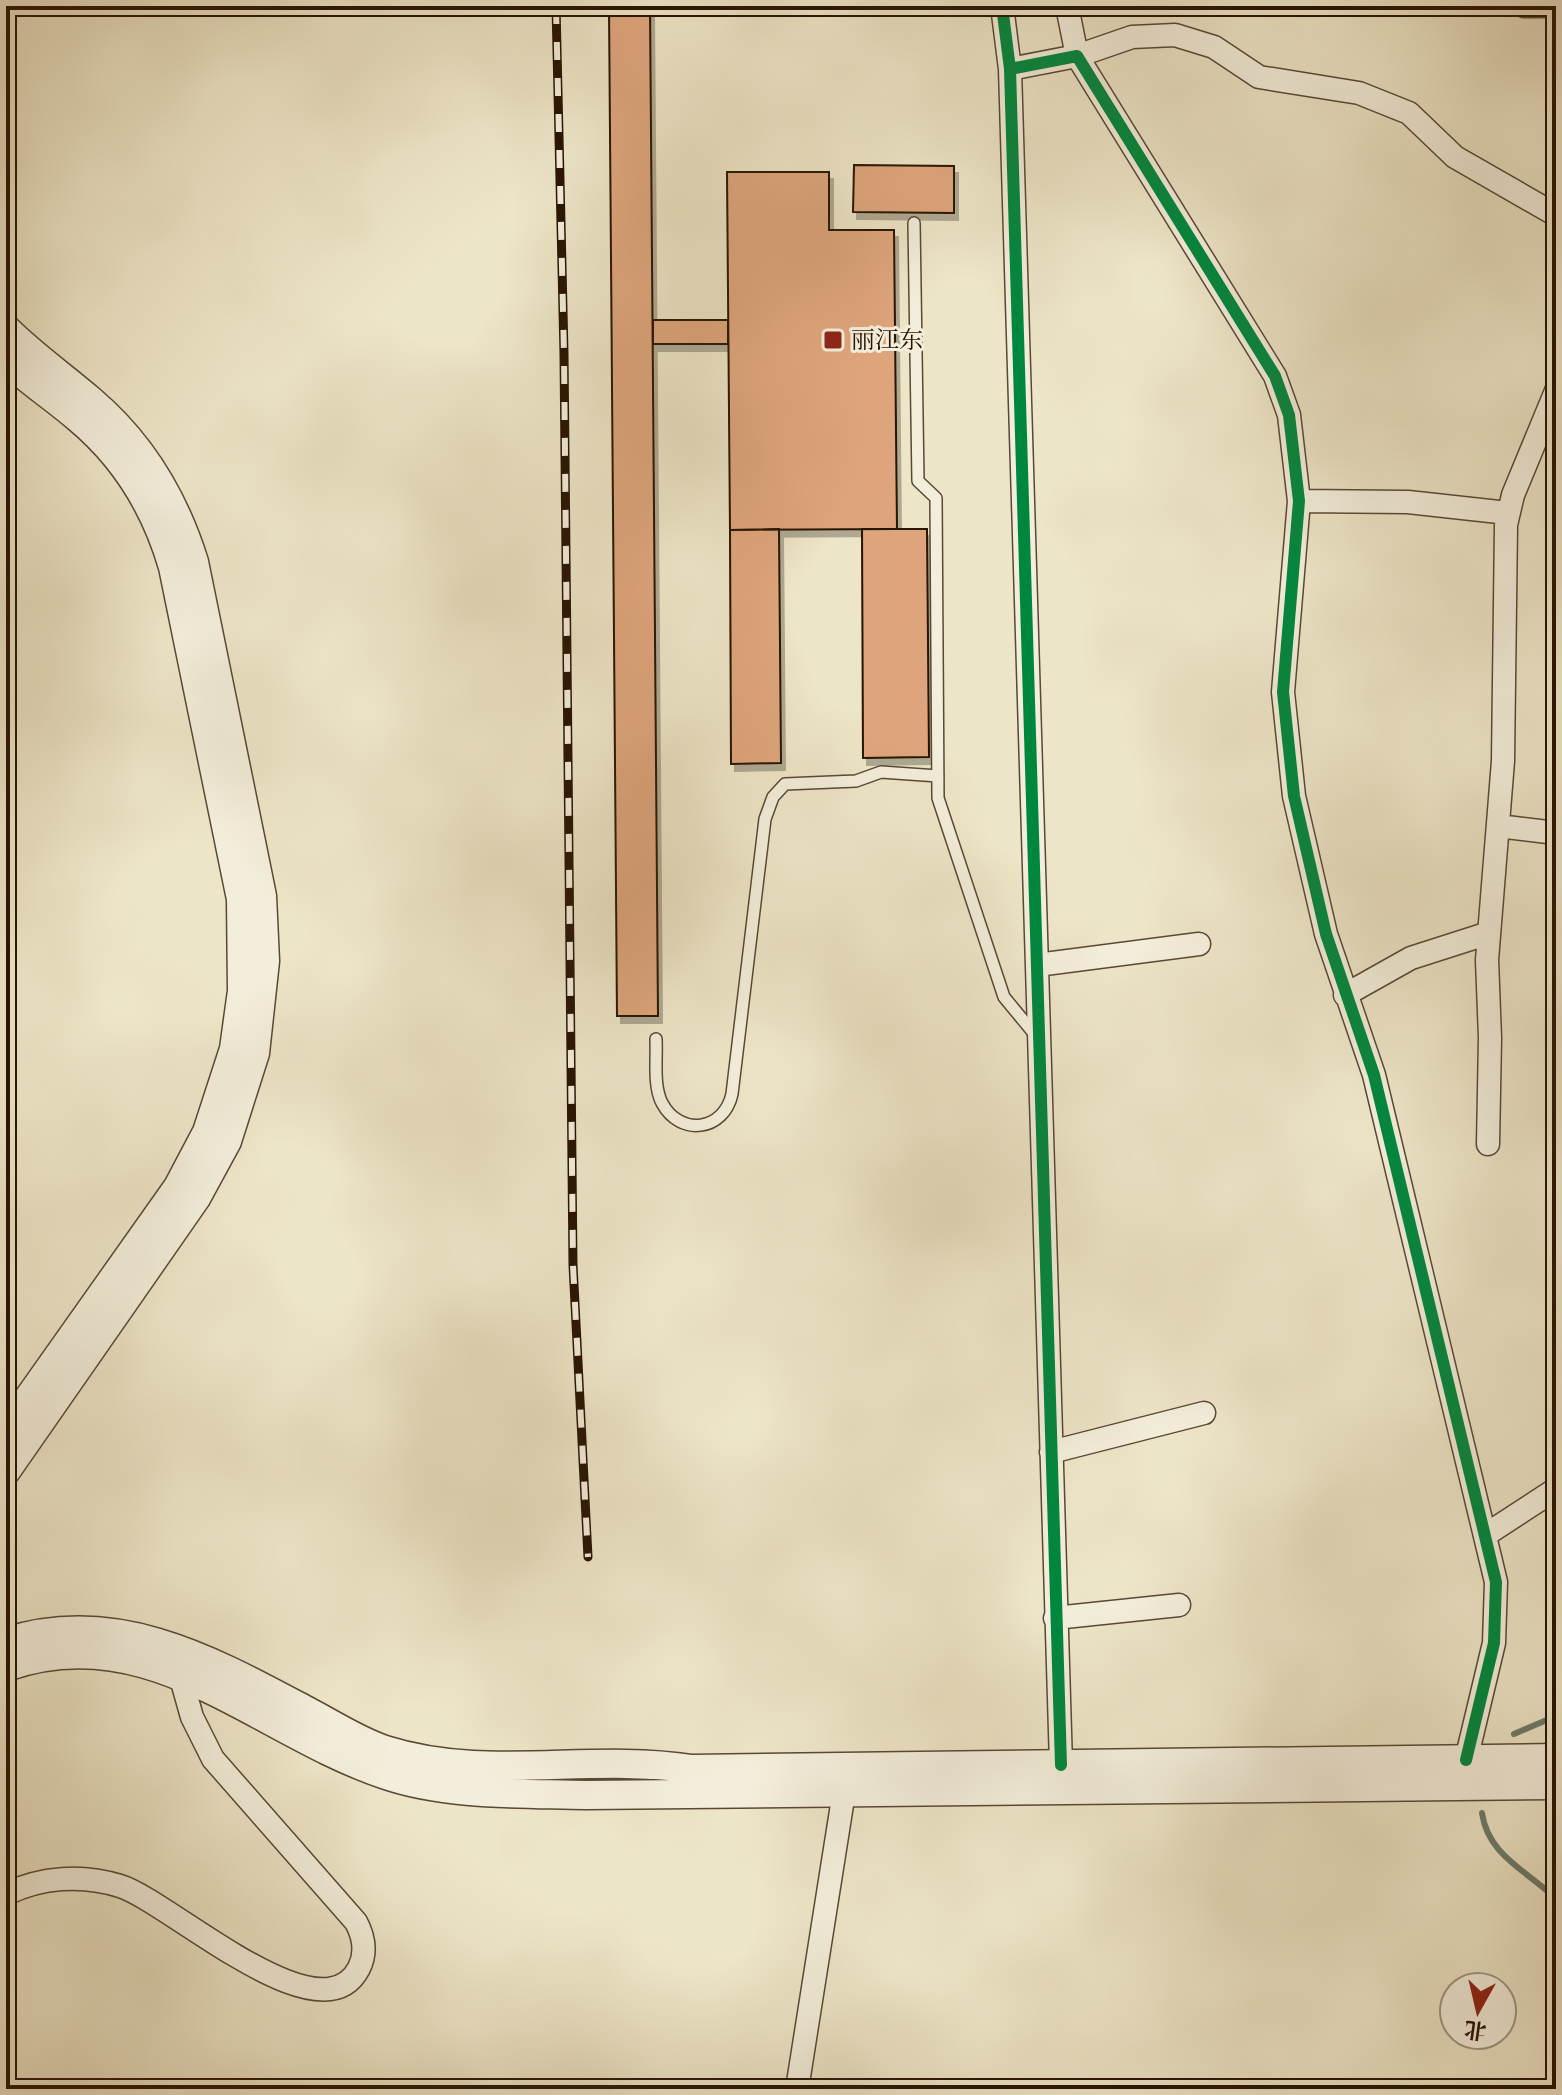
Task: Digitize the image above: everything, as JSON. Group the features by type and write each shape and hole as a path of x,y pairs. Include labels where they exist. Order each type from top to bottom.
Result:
{"street":[{"path":"1002,6 1010,69 1061,1765"},
{"path":"1067,6 1077,56 1275,376 1289,415 1299,501 1283,692 1294,796 1311,879 1345,995 1374,1075 1487,1534 1496,1582 1496,1623 1466,1760"},
{"path":"1524,6 1542,6"},
{"path":"1010,69 1077,56 1132,37 1175,35 1214,47 1259,77 1359,93 1409,113 1455,157 1556,215"},
{"path":"6,329 112,419 149,464 177,512 194,562 262,896 265,961 255,1053 238,1111 213,1170 6,1471"},
{"path":"6,359 97,434 132,475 158,520 173,567 241,899 244,960 239,1020 227,1077 194,1160 6,1430"},
{"path":"1488,1144 1489,933 1503,761 1508,513 1556,391"},
{"path":"1299,501 1408,502 1508,513"},
{"path":"1498,826 1556,833"},
{"path":"1345,995 1411,958 1489,933"},
{"path":"1037,965 1199,944"},
{"path":"1051,1452 1204,1413"},
{"path":"1487,1534 1556,1489"},
{"path":"1055,1618 1179,1605"},
{"path":"6,1642 70,1629 143,1636 248,1681 366,1744 464,1766 510,1768 642,1761 692,1769 1556,1758"},
{"path":"6,1667 49,1655 93,1653 136,1659 355,1764 422,1784 586,1795 1549,1788"},
{"path":"6,1894 49,1880 85,1879 110,1883 133,1890 294,1987 330,1991 355,1975 364,1947 356,1922 213,1759 192,1717 181,1678"},
{"path":"797,2089 844,1792"}],"lane":[{"path":"914,223 918,481 936,498 938,776 943,819 1004,997 1040,1040"},
{"path":"656,1039 657,1088 668,1112 693,1126 703,1127 720,1118 732,1094 765,819 773,797 785,784 856,781 881,772 938,776"}],"building":[{"path":"609,6 650,6 658,1016 617,1016"},
{"path":"854,165 954,166 954,213 853,212"},
{"path":"727,172 829,172 829,230 894,230 897,529 730,530"},
{"path":"653,320 728,320 728,344 653,344"},
{"path":"779,529 781,763 731,764 730,530"},
{"path":"862,529 927,529 929,757 863,758"}],"waterway":[{"path":"1514,1734 1556,1716"},
{"path":"1482,1813 1492,1841 1501,1852 1556,1899"}],"railway":[{"path":"556,6 564,354 573,1265 588,1557"}],"cycle path":[{"path":"1002,6 1010,69 1061,1765"},
{"path":"1010,69 1077,56 1275,376 1289,415 1299,501 1283,692 1294,796 1326,934 1374,1075 1496,1582 1494,1643 1466,1760"}],"place":[{"name":"丽江东","path":"833,340"}]}
